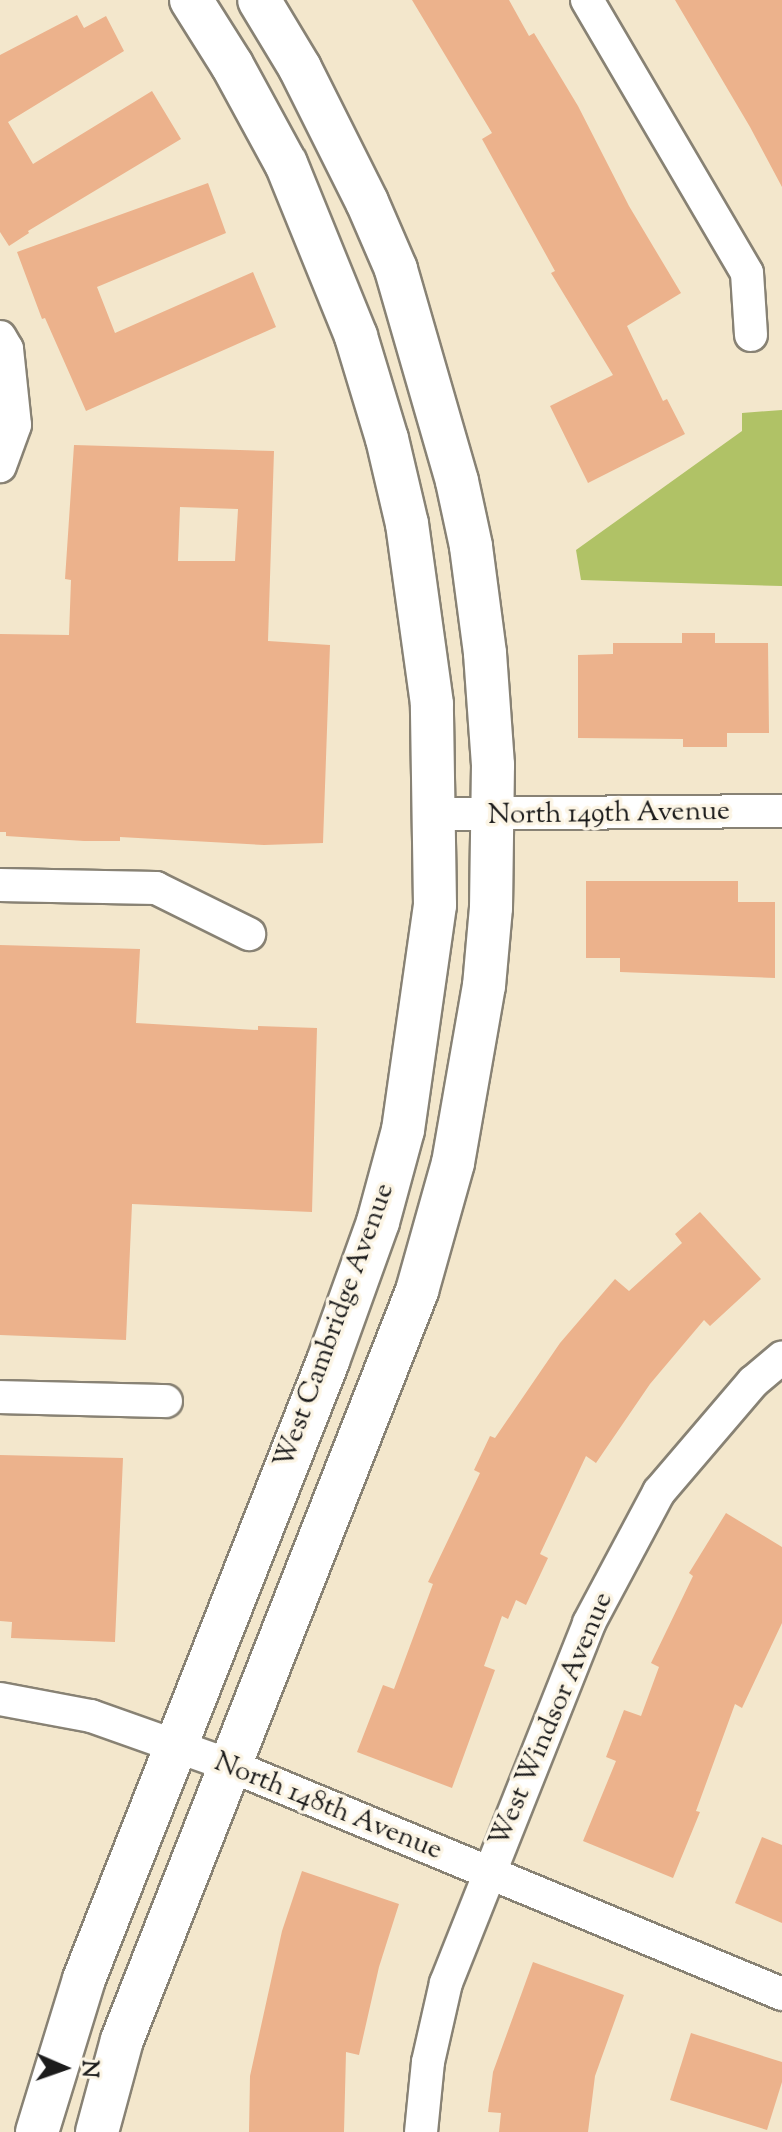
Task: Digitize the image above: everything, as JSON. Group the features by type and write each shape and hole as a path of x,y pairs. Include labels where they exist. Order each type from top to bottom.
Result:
{"street":[{"name":"West Cambridge Avenue","path":"37,2132 84,1979 178,1746 378,1222 403,1130 435,905 432,704 407,524 383,424 341,295 286,164 232,65 191,0"},
{"name":"West Cambridge Avenue","path":"97,2132 122,2040 393,1357 436,1225 453,1163 484,986 491,908 493,816 485,653 471,546 436,398 396,269 367,202 300,68 259,0"},
{"path":"587,0 747,273 751,335"},
{"path":"0,337 7,349 15,425 0,466"},
{"name":"North 149th Avenue","path":"436,814 493,816 782,811"},
{"path":"0,885 156,888 249,934"},
{"name":"West Windsor Avenue","path":"421,2132 428,2062 446,1983 589,1623 659,1492 753,1382 782,1358"},
{"path":"0,1397 166,1401"},
{"name":"North 148th Avenue","path":"0,1699 91,1716 229,1765 782,1994"}],"green space":[{"path":"782,410 782,586 581,580 576,550 742,431 742,413"}],"building":[{"path":"412,0 509,0 529,36 534,33 578,106 629,206 681,293 627,326 663,401 667,399 685,434 588,483 550,406 613,375 551,273 555,271 482,139 492,133"},
{"path":"675,0 782,0 782,187 750,127"},
{"path":"77,15 84,28 106,16 124,51 8,122 33,164 152,91 181,139 28,231 9,246 0,232 0,55"},
{"path":"208,183 226,233 97,287 115,333 253,272 276,327 86,411 45,318 42,319 17,252"},
{"path":"74,445 274,451 268,641 330,645 323,843 264,845 120,837 120,841 84,841 6,836 6,832 0,832 0,634 69,635 71,580 65,579","holes":["180,507 238,509 235,561 178,561"]},
{"path":"682,633 715,633 715,643 768,643 769,733 727,733 727,747 683,747 683,739 578,738 578,655 613,654 613,643 682,643"},
{"path":"586,881 738,881 738,902 775,902 775,978 620,972 620,958 586,958"},
{"path":"0,945 140,949 136,1023 258,1030 258,1026 317,1028 312,1212 132,1204 126,1340 0,1335"},
{"path":"700,1212 761,1279 710,1326 704,1320 650,1384 596,1463 586,1456 540,1554 548,1558 526,1605 516,1600 508,1619 502,1616 484,1666 495,1670 452,1788 357,1752 383,1685 394,1689 433,1584 428,1582 480,1473 474,1470 490,1436 495,1438 560,1343 615,1279 629,1291 682,1243 675,1234"},
{"path":"0,1455 123,1458 115,1642 11,1638 12,1622 0,1621"},
{"path":"726,1513 782,1547 782,1623 742,1708 735,1704 696,1811 700,1812 673,1878 583,1841 616,1761 606,1757 624,1710 641,1716 659,1667 651,1663 693,1576 689,1573"},
{"path":"762,1837 782,1845 782,1923 735,1903"},
{"path":"302,1871 399,1904 379,1967 359,2055 346,2052 344,2132 249,2132 250,2076 282,1931"},
{"path":"533,1962 624,1995 595,2076 588,2132 499,2132 501,2113 488,2112 493,2072"},
{"path":"691,2033 782,2062 782,2082 767,2130 670,2100"}]}
